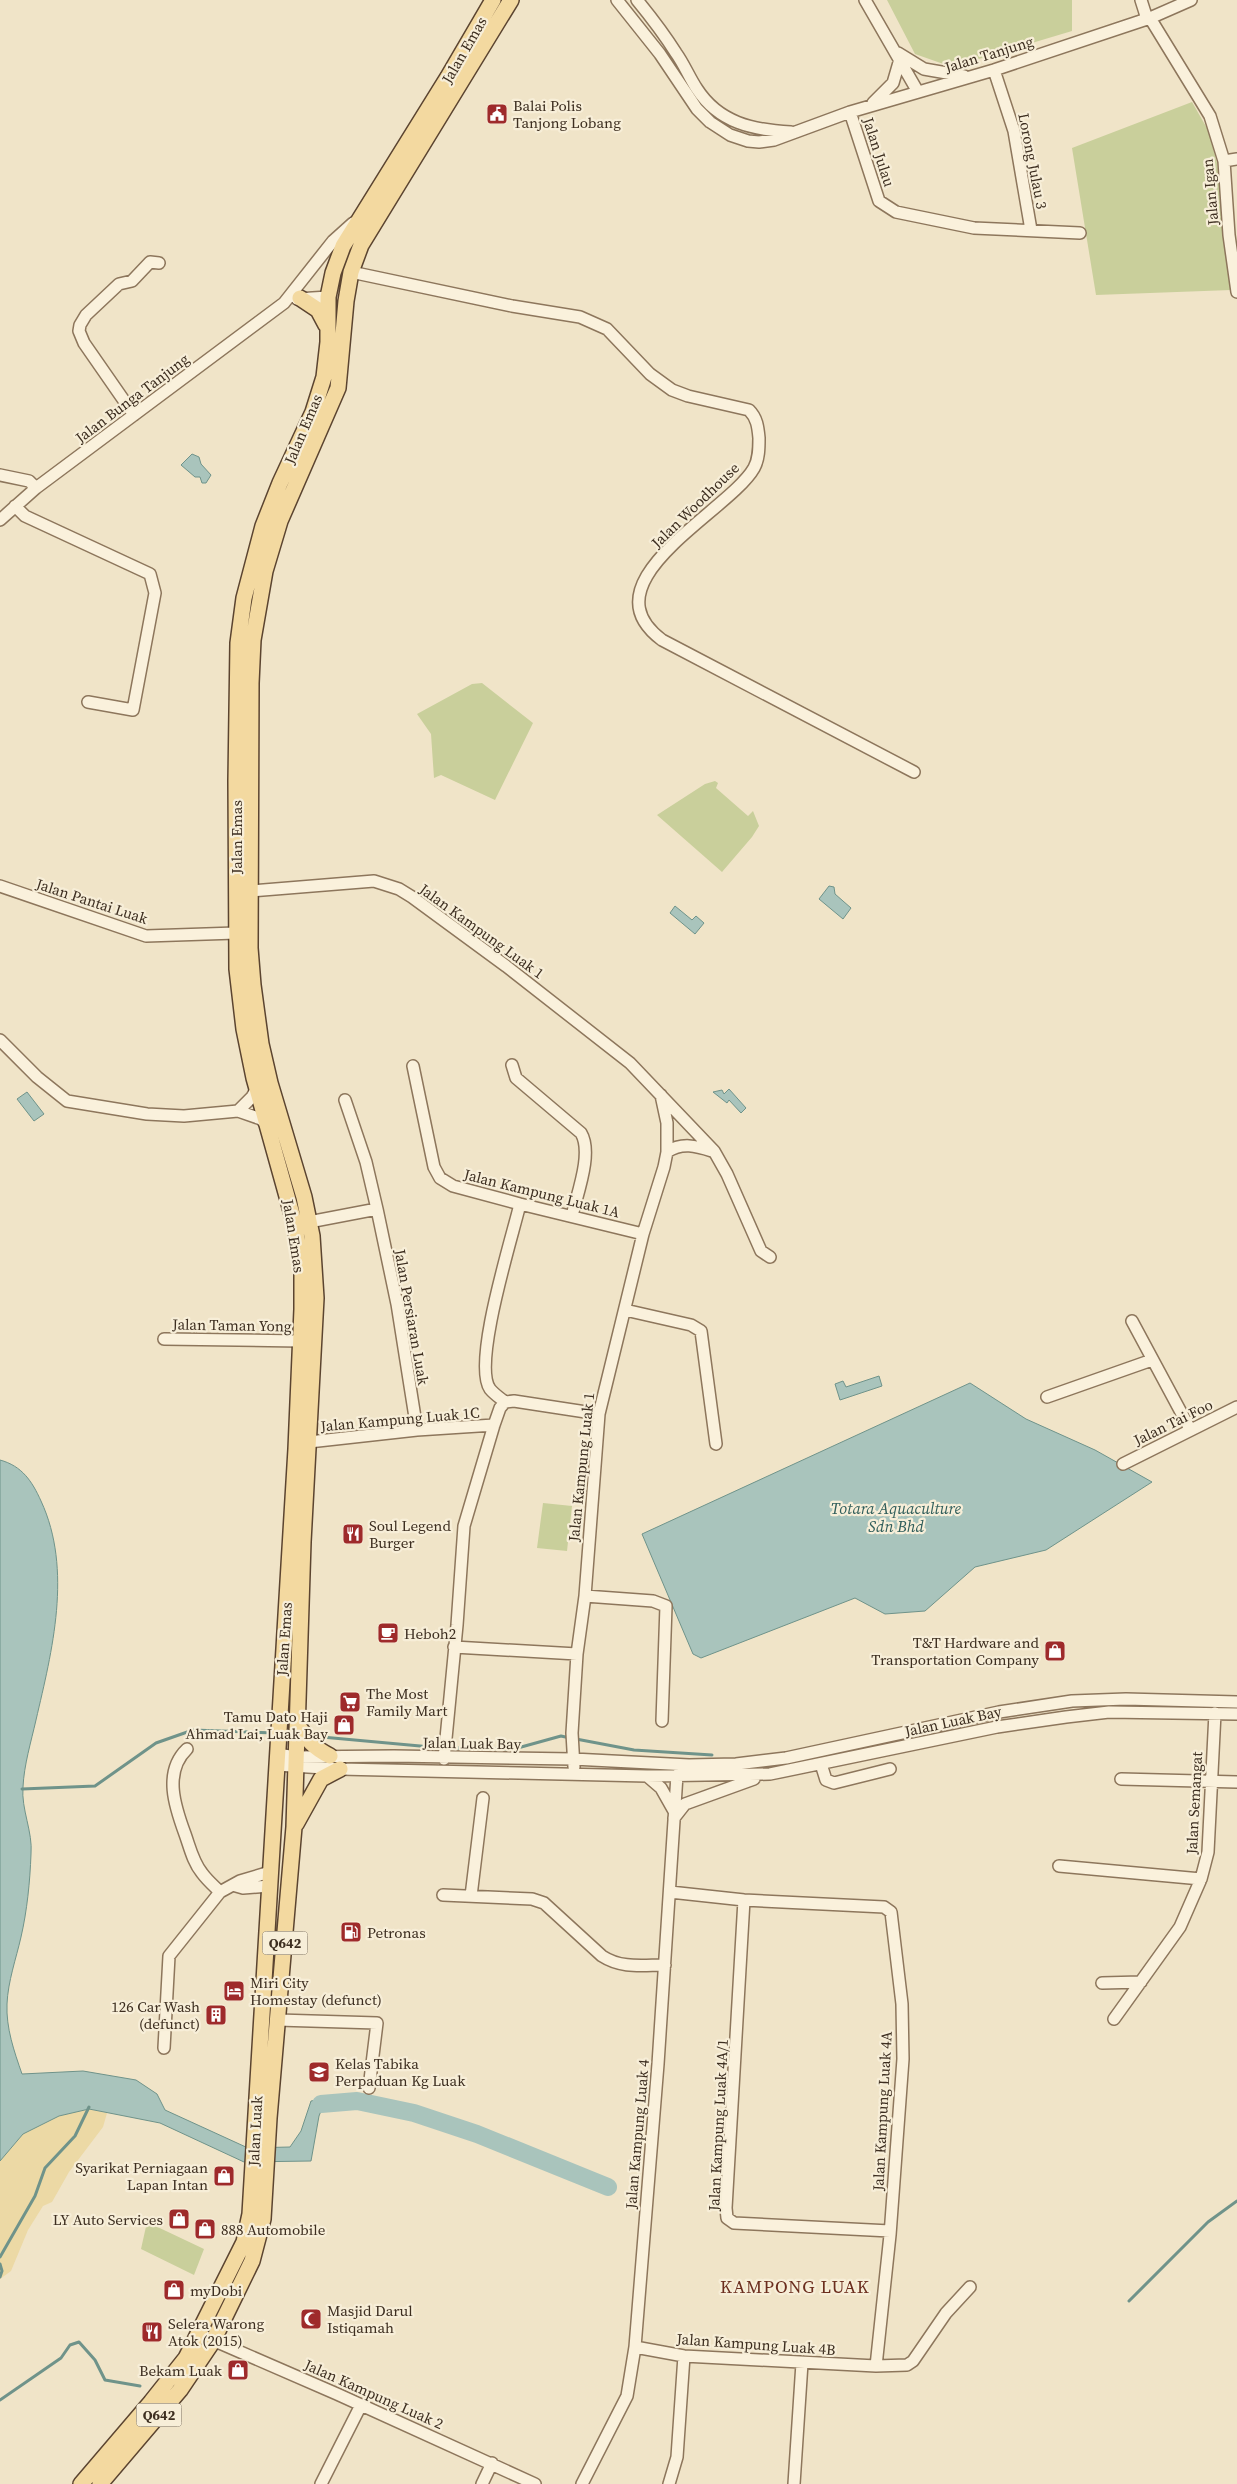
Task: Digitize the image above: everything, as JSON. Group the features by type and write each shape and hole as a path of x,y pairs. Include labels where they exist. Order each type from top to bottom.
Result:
{"main road":[{"name":"Jalan Emas","path":"278,1732 296,1449 302,1273 295,1225 257,1088 241,1004 236,933 236,697 238,643 244,598 263,526 319,395 327,359 328,297 333,273 343,246 359,217 448,77 492,0"},
{"name":"Jalan Emas","path":"299,1733 303,1542 316,1269 304,1197 270,1083 261,1044 251,957 251,682 258,610 265,571 280,521 338,388 346,300 351,272 361,245 511,0"},
{"path":"328,297 342,291 351,272"},
{"path":"300,298 318,310 327,326"},
{"name":"Jalan Luak","path":"100,2484 180,2390 213,2341 257,2246 263,2219 259,2187 270,1879 278,1732"},
{"path":"299,1733 330,1756"},
{"name":"Jalan Luak","path":"262,2118 278,2020 294,1827 295,1762 299,1733"},
{"path":"294,1827 321,1779 340,1769"},
{"name":"Jalan Luak","path":"81,2484 174,2374 199,2334 244,2242 250,2214 259,2187"}],"street":[{"name":"Jalan Tanjung","path":"617,0 660,54 697,109 710,122 730,134 748,141 774,140 850,112 994,70 1149,19 1191,0"},
{"name":"Jalan Tanjung","path":"637,0 676,53 699,92 717,111 740,125 795,132"},
{"path":"865,0 918,92"},
{"name":"Jalan Igan","path":"1141,0 1149,19 1210,116 1224,161 1229,235 1237,292"},
{"path":"897,55 924,69 969,76"},
{"path":"868,107 893,83 897,55"},
{"name":"Lorong Julau 3","path":"994,70 1014,131 1031,230"},
{"name":"Jalan Julau","path":"850,112 879,201 896,212 974,228 1031,230"},
{"path":"1224,161 1237,159"},
{"path":"284,303 333,241 359,217"},
{"path":"1031,230 1080,233"},
{"path":"134,415 84,343 79,332 80,325 86,315 119,284 132,280 150,262 159,263"},
{"name":"Jalan Woodhouse","path":"351,272 512,306 580,317 607,329 650,374 666,386 688,396 749,410 755,416 758,431 759,449 755,466 737,489 678,539 657,562 642,585 639,600 641,617 650,630 662,640 914,772"},
{"path":"284,303 300,298 328,297"},
{"name":"Jalan Bunga Tanjung","path":"0,520 36,488 284,303"},
{"path":"0,476 29,481 36,488"},
{"path":"15,506 25,516 150,574 153,578 155,593 143,648 132,714 88,702"},
{"name":"Jalan Kampung Luak 1","path":"250,890 374,881 399,889 506,966 630,1063 714,1151 727,1174 762,1250 770,1257"},
{"name":"Jalan Pantai Luak","path":"0,886 146,936 236,933"},
{"path":"0,1040 37,1077 67,1101 147,1114 184,1116 238,1111 261,1119 268,1126"},
{"path":"512,1065 516,1078 581,1133 586,1141 586,1154 572,1216"},
{"name":"Jalan Kampung Luak 1A","path":"412,1066 434,1166 440,1178 453,1186 643,1234"},
{"path":"238,1111 252,1097 257,1088"},
{"name":"Jalan Kampung Luak 1","path":"575,1773 572,1733 577,1654 584,1596 599,1414 643,1234 667,1152 667,1123 661,1095"},
{"name":"Jalan Persiaran Luak","path":"346,1100 366,1162 377,1209 397,1304 416,1430"},
{"path":"667,1152 676,1146 687,1145 714,1151"},
{"path":"505,1402 490,1389 485,1370 487,1339 520,1204"},
{"path":"309,1222 377,1209"},
{"path":"625,1310 691,1325 701,1331 716,1444"},
{"path":"1132,1321 1190,1429"},
{"name":"Jalan Taman Yong","path":"164,1339 300,1340"},
{"path":"1048,1397 1152,1360"},
{"path":"444,1758 464,1526 500,1408 505,1402 514,1401 599,1414"},
{"name":"Jalan Tai Foo","path":"1123,1464 1237,1407"},
{"name":"Jalan Kampung Luak 1C","path":"309,1442 416,1430 494,1426"},
{"path":"584,1596 653,1601 666,1606 662,1720"},
{"path":"454,1647 577,1654"},
{"name":"Jalan Luak Bay","path":"295,1762 330,1756 444,1758 573,1753 668,1764 736,1764 786,1758 998,1712 1072,1701 1126,1699 1237,1702"},
{"name":"Jalan Luak Bay","path":"277,1759 340,1769 647,1776 770,1774 997,1727 1066,1717 1109,1712 1237,1714"},
{"name":"Jalan Semangat","path":"1114,2019 1180,1928 1201,1880 1208,1852 1210,1781 1215,1713"},
{"path":"187,1749 178,1758 172,1792 174,1805 194,1859 202,1873 220,1892"},
{"path":"668,1764 677,1775 689,1765"},
{"path":"821,1764 826,1780 834,1783 890,1769"},
{"path":"647,1776 661,1788 674,1816 685,1804 770,1774"},
{"name":"Jalan Kampung Luak 4","path":"582,2484 627,2396 635,2347 665,1965 677,1775"},
{"path":"1121,1779 1237,1782"},
{"path":"471,1896 483,1798"},
{"path":"1059,1866 1201,1880"},
{"path":"164,2048 164,2012 169,1956 220,1892 236,1886 242,1888 270,1879"},
{"name":"Jalan Kampung Luak 4A","path":"670,1892 744,1900 884,1907 891,1912 902,2004 903,2060 890,2237 876,2366"},
{"path":"443,1895 532,1899 544,1903 611,1962 622,1966 665,1965"},
{"name":"Jalan Kampung Luak 4A/1","path":"744,1900 726,2208 727,2218 734,2223 890,2237"},
{"path":"1102,1983 1141,1982"},
{"path":"278,2020 377,2023 370,2088"},
{"name":"Jalan Kampung Luak 4B","path":"635,2347 684,2356 876,2366 907,2365 913,2361 946,2313 970,2287"},
{"name":"Jalan Kampung Luak 2","path":"199,2334 492,2463 535,2484"},
{"path":"669,2484 677,2457 684,2356"},
{"path":"794,2484 802,2363"},
{"path":"321,2484 361,2405"},
{"path":"482,2484 492,2463"}],"green space":[{"path":"887,0 1072,0 1072,31 952,67 915,54"},
{"path":"1192,102 1208,130 1217,163 1231,290 1096,295 1072,148"},
{"path":"482,683 533,723 495,800 441,775 434,778 431,734 417,714 472,684"},
{"path":"715,781 718,783 716,788 748,816 753,811 759,826 722,872 657,815 705,784"},
{"path":"543,1503 572,1506 567,1551 537,1548"},
{"path":"147,2222 204,2249 194,2275 141,2249"}],"sand":[{"path":"89,2109 107,2113 103,2127 69,2172 52,2202 43,2206 28,2230 11,2271 0,2279 0,2161 23,2134 59,2116"}],"water":[{"path":"192,454 199,457 201,464 211,475 206,483 202,483 200,477 195,477 181,465"},
{"path":"829,886 834,887 835,894 851,908 843,919 819,899"},
{"path":"675,906 692,920 696,916 704,923 695,934 670,913"},
{"path":"729,1089 746,1108 741,1113 729,1100 727,1103 713,1092 722,1090 724,1094"},
{"path":"27,1092 44,1114 34,1121 17,1099"},
{"path":"879,1376 882,1386 840,1400 835,1384 843,1381 846,1387"},
{"name":"Totara Aquaculture Sdn Bhd","path":"970,1383 1026,1419 1095,1450 1152,1482 1046,1550 975,1567 925,1611 885,1614 855,1598 701,1658 693,1654 642,1534"},
{"path":"0,1460 14,1466 25,1475 41,1501 51,1527 58,1582 53,1639 24,1779 23,1795 31,1846 30,1875 25,1917 7,2004 9,2031 22,2074 83,2071 136,2080 157,2094 165,2110 248,2148 290,2147 301,2131 311,2101 342,2096 345,2107 334,2107 321,2111 311,2161 244,2162 160,2123 89,2109 59,2116 23,2134 0,2161"}],"waterway":[{"path":"22,1789 95,1786 156,1743 193,1730 275,1733"},
{"path":"311,1736 442,1748"},
{"path":"448,1748 514,1749 561,1736 570,1738"},
{"path":"576,1739 634,1750 712,1755"},
{"path":"321,2104 357,2101 414,2113 477,2134 608,2187"},
{"path":"0,2257 35,2196 45,2168 75,2136 89,2107"},
{"path":"1129,2301 1208,2222 1237,2201"},
{"path":"0,2264 2,2271 0,2277"},
{"path":"0,2400 61,2358 70,2345 79,2342 95,2360 105,2380 140,2386"}],"place":[{"name":"Balai Polis Tanjong Lobang","path":"497,114"},
{"name":"Soul Legend Burger","path":"353,1534"},
{"name":"Heboh2","path":"388,1633"},
{"name":"T&T Hardware and Transportation Company","path":"1055,1651"},
{"name":"The Most Family Mart","path":"350,1702"},
{"name":"Tamu Dato Haji Ahmad Lai, Luak Bay","path":"344,1725"},
{"name":"Petronas","path":"351,1932"},
{"name":"Miri City Homestay (defunct)","path":"234,1991"},
{"name":"126 Car Wash (defunct)","path":"216,2015"},
{"name":"Kelas Tabika Perpaduan Kg Luak","path":"319,2072"},
{"name":"Syarikat Perniagaan Lapan Intan","path":"224,2176"},
{"name":"LY Auto Services","path":"179,2219"},
{"name":"888 Automobile","path":"205,2229"},
{"name":"myDobi","path":"174,2290"},
{"name":"Masjid Darul Istiqamah","path":"311,2319"},
{"name":"Selera Warong Atok (2015)","path":"152,2332"},
{"name":"Bekam Luak","path":"238,2370"}],"district":[{"name":"KAMPONG LUAK","path":"795,2286"}]}
